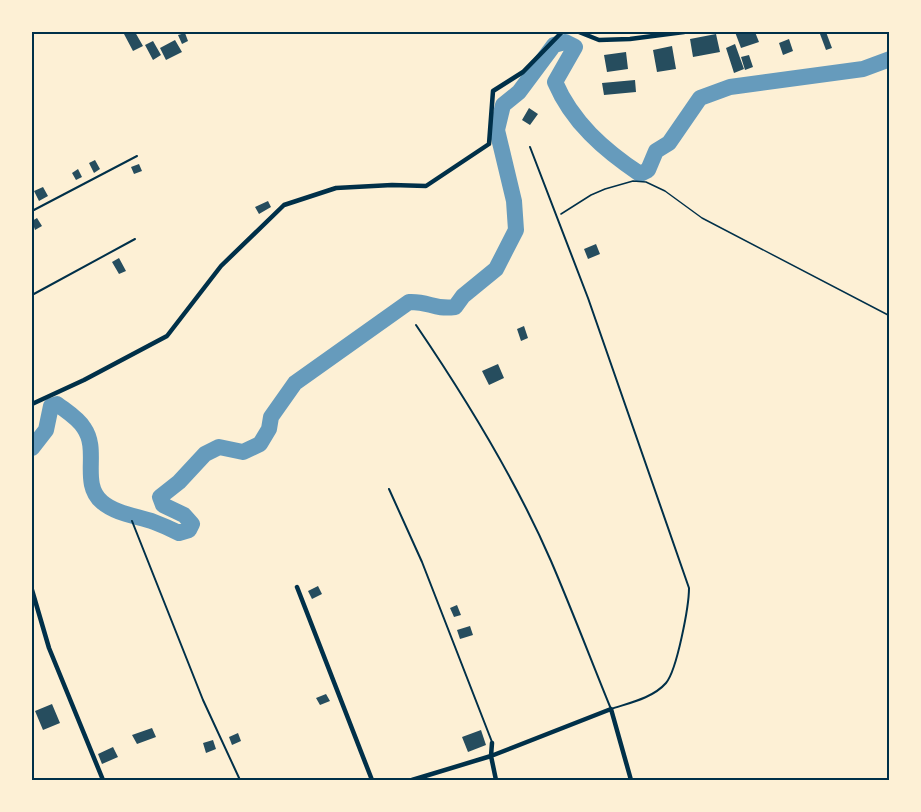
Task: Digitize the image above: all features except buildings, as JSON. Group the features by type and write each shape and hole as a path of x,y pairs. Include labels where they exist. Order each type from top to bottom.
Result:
{"street":[{"path":"32,404 84,380 167,336 221,266 284,205 336,188 426,186 489,144 493,91 523,72 562,32"},
{"path":"579,32 599,40 630,39 684,32"},
{"path":"297,587 372,780"},
{"path":"32,590 49,648 103,780"},
{"path":"412,780 491,756 611,709 631,780"},
{"path":"492,743 491,756 496,780"}],"lane":[{"path":"629,32 630,39"},
{"path":"416,325 465,399 521,498 551,560 611,709 652,694 666,683 672,671 689,604 689,588 588,298 530,147"},
{"path":"32,211 137,156"},
{"path":"32,295 135,238"},
{"path":"389,489 422,562 492,743"},
{"path":"132,521 203,700 240,780"}],"path":[{"path":"556,217 605,189 633,182 646,182 665,191 702,218 890,316"}],"waterway":[{"path":"32,448 46,430 51,406 57,404 79,421 84,428 90,447 92,486 102,502 120,512 154,522 179,533 189,530 192,524 184,515 163,505 160,497 179,482 205,454 219,447 243,452 260,444 269,429 271,417 295,383 409,302 455,307 463,296 496,269 516,230 514,201 497,130 503,105 519,92 554,45 565,42 575,47 555,82 570,110 602,145 640,174 648,170 656,151 669,143 700,98 730,87 863,69 890,59"}]}
